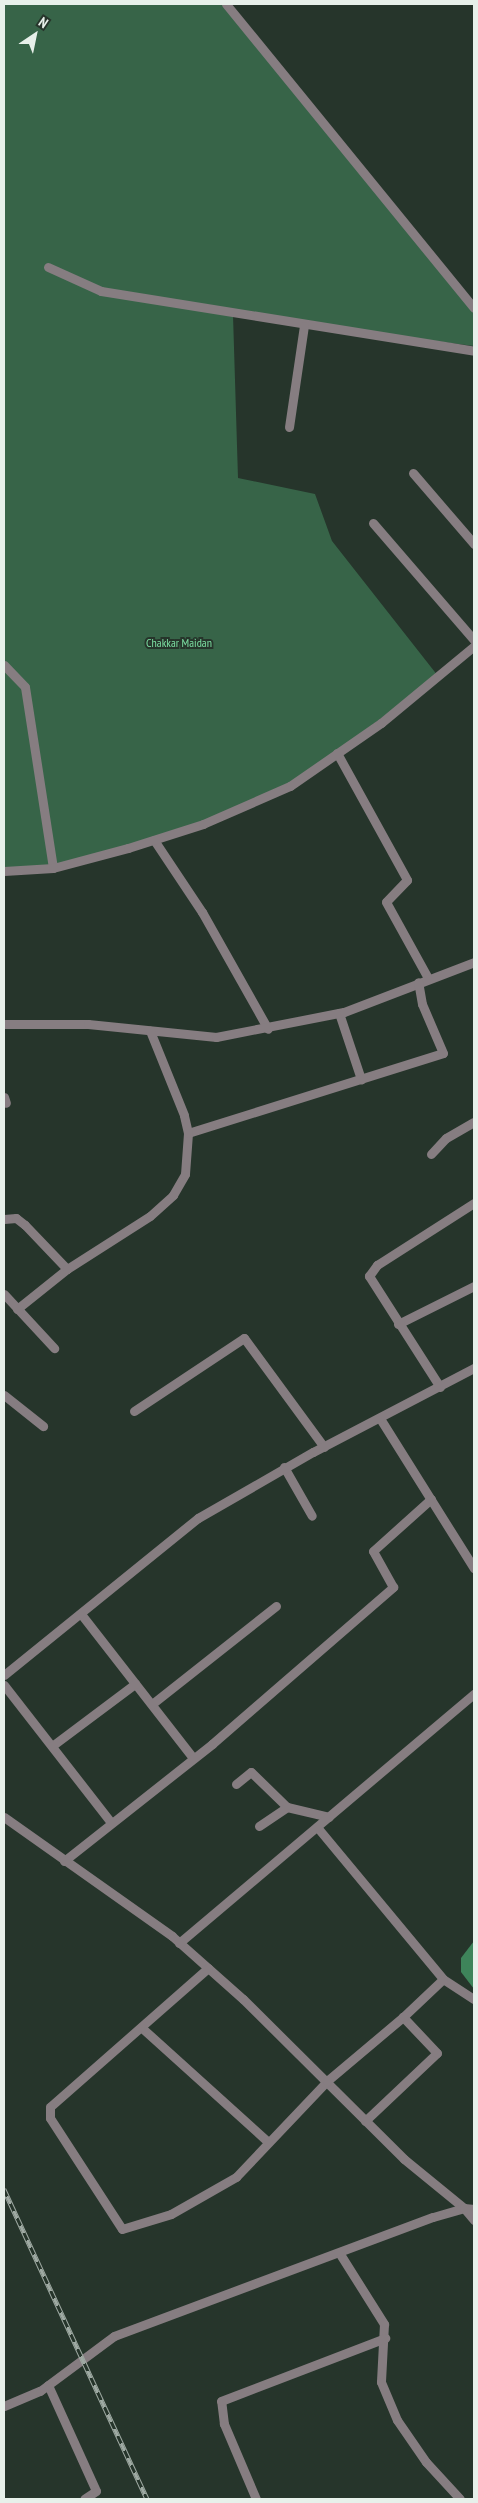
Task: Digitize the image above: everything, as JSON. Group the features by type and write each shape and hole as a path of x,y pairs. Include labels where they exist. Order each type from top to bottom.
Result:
{"street":[{"path":"226,4 474,308"},
{"path":"48,267 101,291 304,326 474,351"},
{"path":"289,427 304,326"},
{"path":"413,473 474,544"},
{"path":"373,523 474,640"},
{"path":"4,871 53,868 154,840 290,786 337,753 474,646"},
{"path":"4,665 25,687 53,868"},
{"path":"337,753 407,880 386,902 428,978"},
{"path":"154,840 202,912 268,1029"},
{"path":"4,1024 88,1024 216,1037 268,1029 339,1013 474,962"},
{"path":"188,1134 443,1053 422,1004 418,982"},
{"path":"339,1013 361,1079"},
{"path":"17,1309 67,1269 139,1224 173,1195 185,1174 188,1134 180,1102 150,1031"},
{"path":"431,1154 446,1138 474,1122"},
{"path":"440,1387 369,1276 377,1265 474,1203"},
{"path":"4,1219 16,1218 25,1225 67,1269"},
{"path":"398,1324 474,1286"},
{"path":"4,1294 54,1348"},
{"path":"134,1411 244,1338 324,1447"},
{"path":"4,1675 198,1518 284,1468 381,1420 474,1368"},
{"path":"4,1394 43,1426"},
{"path":"381,1420 474,1568"},
{"path":"284,1468 312,1516"},
{"path":"64,1861 110,1821 193,1758 393,1587 373,1551 431,1499"},
{"path":"152,1704 276,1606"},
{"path":"81,1614 193,1758"},
{"path":"52,1746 135,1684"},
{"path":"4,1685 110,1821"},
{"path":"180,1943 474,1694"},
{"path":"236,1784 251,1772 287,1807 328,1817"},
{"path":"259,1826 287,1807"},
{"path":"4,1817 180,1943 327,2081 365,2121 464,2208 474,2220"},
{"path":"317,1826 443,1979 474,1998"},
{"path":"208,1968 50,2107 50,2118 122,2229 170,2214 236,2177 267,2141 327,2081 403,2017 443,1979"},
{"path":"365,2121 437,2053 403,2017"},
{"path":"142,2028 267,2141"},
{"path":"4,2406 25,2400 114,2336 464,2208 474,2209"},
{"path":"340,2254 378,2311 385,2338 381,2382 397,2420 426,2462 460,2499"},
{"path":"256,2499 224,2424 221,2401 385,2338"},
{"path":"48,2385 96,2491 84,2499"}],"green space":[{"name":"Chakkar Maidan","path":"4,4 226,4 474,307 474,346 233,315 238,478 315,494 332,541 438,676 290,786 203,824 53,868 4,871"}],"shaded area":[{"path":"474,1941 474,1989 461,1972 461,1958"}],"railway":[{"path":"4,2189 147,2499"}]}
